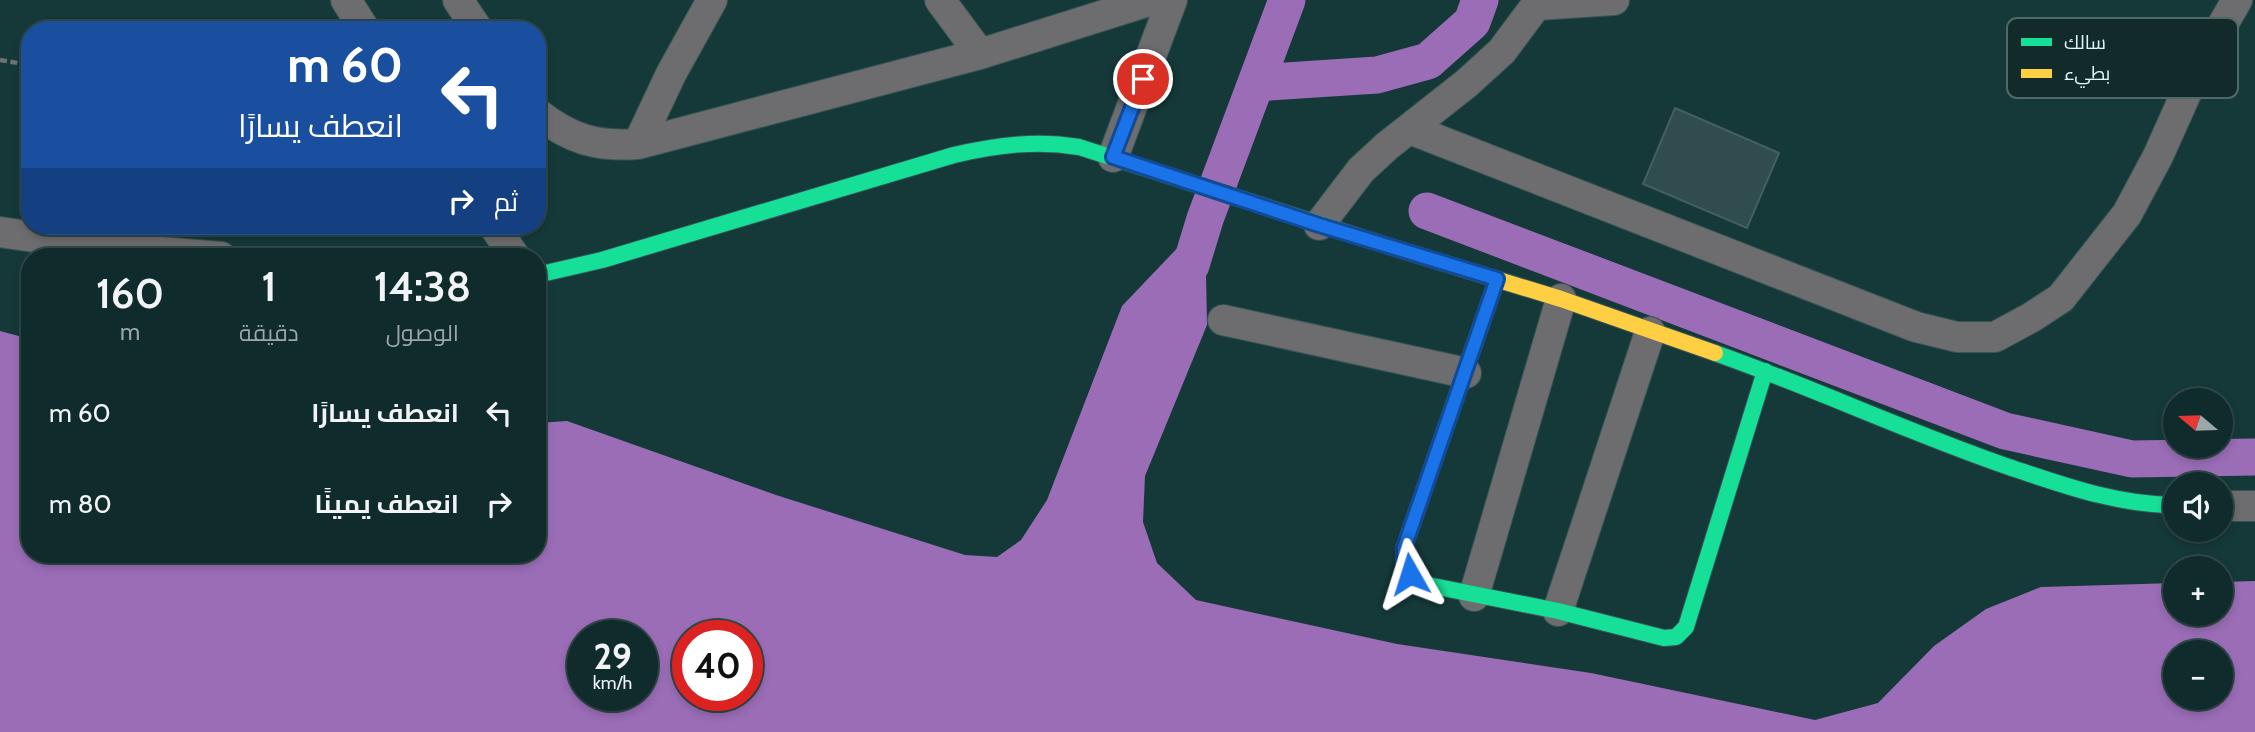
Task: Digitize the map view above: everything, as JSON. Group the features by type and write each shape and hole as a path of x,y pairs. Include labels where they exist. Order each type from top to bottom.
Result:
{"street":[{"path":"346,0 359,21"},
{"path":"458,0 472,21"},
{"path":"638,144 671,74 712,0"},
{"path":"940,0 980,54"},
{"path":"546,120 557,129 582,140 612,146 638,144 980,54 1152,0"},
{"path":"1123,160 1172,0"},
{"path":"1306,221 1387,146 1467,83 1502,51 1539,2 1614,0"},
{"path":"2227,18 2237,0"},
{"path":"1410,130 1903,323 1957,337 1995,337 2061,298 2127,214 2158,156 2184,98"},
{"path":"546,273 585,266 942,158 992,146 1056,142 1123,160 1306,221 1561,299 1765,371 1969,453 2062,485 2101,496 2163,505"},
{"path":"0,232 111,248"},
{"path":"1497,279 1404,548 1404,563 1410,574 1425,584 1558,611 1664,638 1671,639 1681,633 1686,627 1765,371"},
{"path":"1474,596 1561,299"},
{"path":"1223,320 1466,373"},
{"path":"1558,611 1650,332"},
{"path":"2233,506 2255,506"}],"path":[{"path":"0,60 21,64"}],"shaded area":[{"path":"1205,219 1207,325 1145,476 1143,522 1157,563 1196,600 1397,644 1591,673 1815,720 1878,703 1934,646 1986,609 2041,587 2163,583 2163,626 2233,626 2233,582 2255,581 2255,732 0,732 0,331 21,337 21,563 546,563 546,422 567,421 776,495 965,555 997,557 1021,540 1047,500 1122,306"}],"building":[{"path":"1675,108 1779,153 1747,228 1643,184"}],"waterway":[{"path":"1191,265 1205,219 1287,0"},
{"path":"1256,83 1377,75 1428,61 1472,22 1480,0"},
{"path":"1427,211 2005,431 2132,459 2255,457"}],"traffic: fast":[{"path":"546,273 602,260 954,155 1001,146 1032,144 1079,147 1401,250"},
{"path":"1715,353 1935,440 2050,481 2111,498 2163,504"},
{"path":"1423,584 1558,611 1664,638 1676,637 1686,627 1765,371"}],"traffic: slow":[{"path":"1401,250 1561,299 1715,353"},
{"path":"1423,584 1409,570 1404,548 1497,279"}],"route":[{"path":"1143,79 1113,157 1319,225 1497,279 1404,548 1404,563 1410,574"}]}
